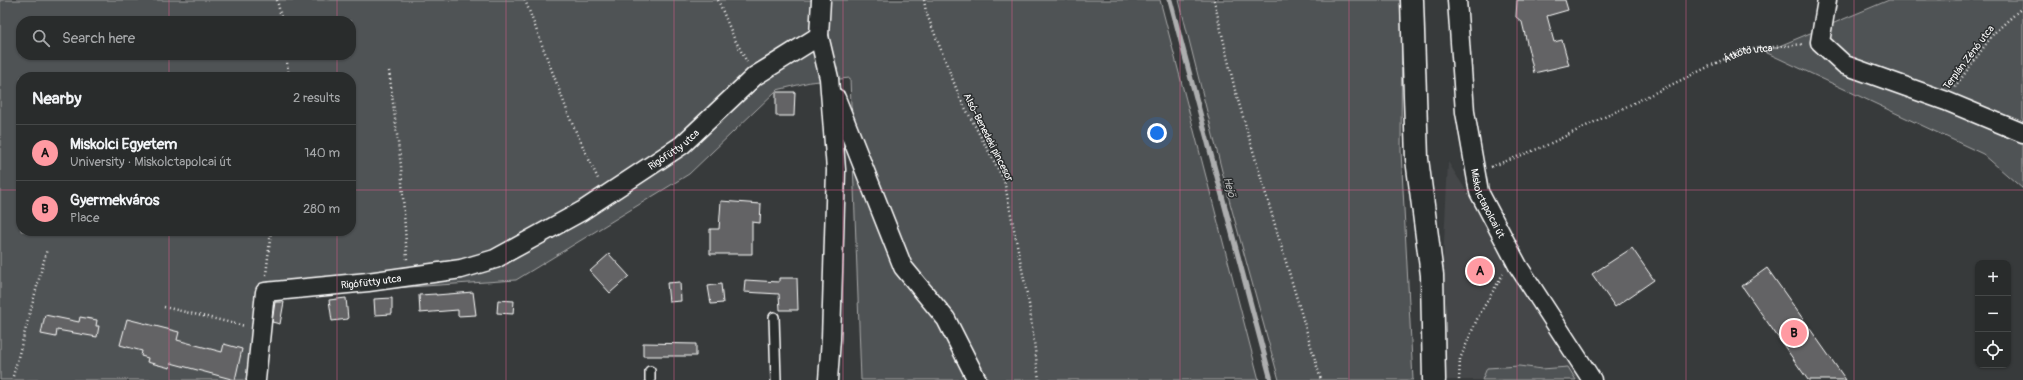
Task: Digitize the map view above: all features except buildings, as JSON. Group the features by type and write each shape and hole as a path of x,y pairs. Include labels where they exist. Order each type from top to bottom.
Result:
{"street":[{"path":"820,0 819,36 829,78 904,268 946,319 977,380"},
{"path":"1412,0 1417,159 1432,275 1434,380"},
{"name":"Miskolctapolcai út","path":"1457,0 1465,112 1479,192 1514,258 1592,380"},
{"path":"1827,0 1820,42 1845,65 1946,101 2023,133"},
{"name":"Rigófütty utca","path":"265,292 368,282 461,269 495,260 606,196 682,145 755,76 819,36"},
{"path":"828,380 831,339 836,170 829,78"},
{"path":"256,380 265,292"}],"lane":[{"path":"774,317 776,380"}],"path":[{"path":"277,0 281,16"},
{"path":"524,0 571,121 606,196"},
{"path":"718,0 734,38 755,76"},
{"name":"Alsó-Benedeki pincesor","path":"924,0 926,12 960,98 1004,180 1029,304 1040,380"},
{"path":"1214,0 1235,90 1320,380"},
{"name":"Terplán Zénó utca","path":"1946,101 1994,34 2023,7"},
{"name":"Átkötő utca","path":"1476,173 1545,146 1743,50 1820,42"},
{"path":"287,60 288,72"},
{"path":"389,71 401,166 408,276"},
{"path":"265,292 271,236"},
{"path":"12,380 47,250"},
{"path":"1460,380 1460,359 1478,317 1514,258"},
{"path":"164,307 261,330"}],"shaded area":[{"path":"0,0 1160,0 1259,380 861,380 850,78 810,82 777,90 689,174 516,280 256,297 250,380 0,380"},
{"path":"1179,0 1402,0 1401,151 1413,380 1279,380 1230,203"},
{"path":"1889,0 2023,0 2023,189 1983,154 1765,52"},
{"path":"1448,162 1587,380 1437,380"},
{"path":"1519,366 1542,369 1568,367 1576,380 1482,380 1487,368"}],"waterway":[{"name":"Hejő","path":"1170,0 1271,380"}],"place":[{"name":"Miskolci Egyetem","path":"1480,271"},
{"name":"Gyermekváros","path":"1794,333"}]}
